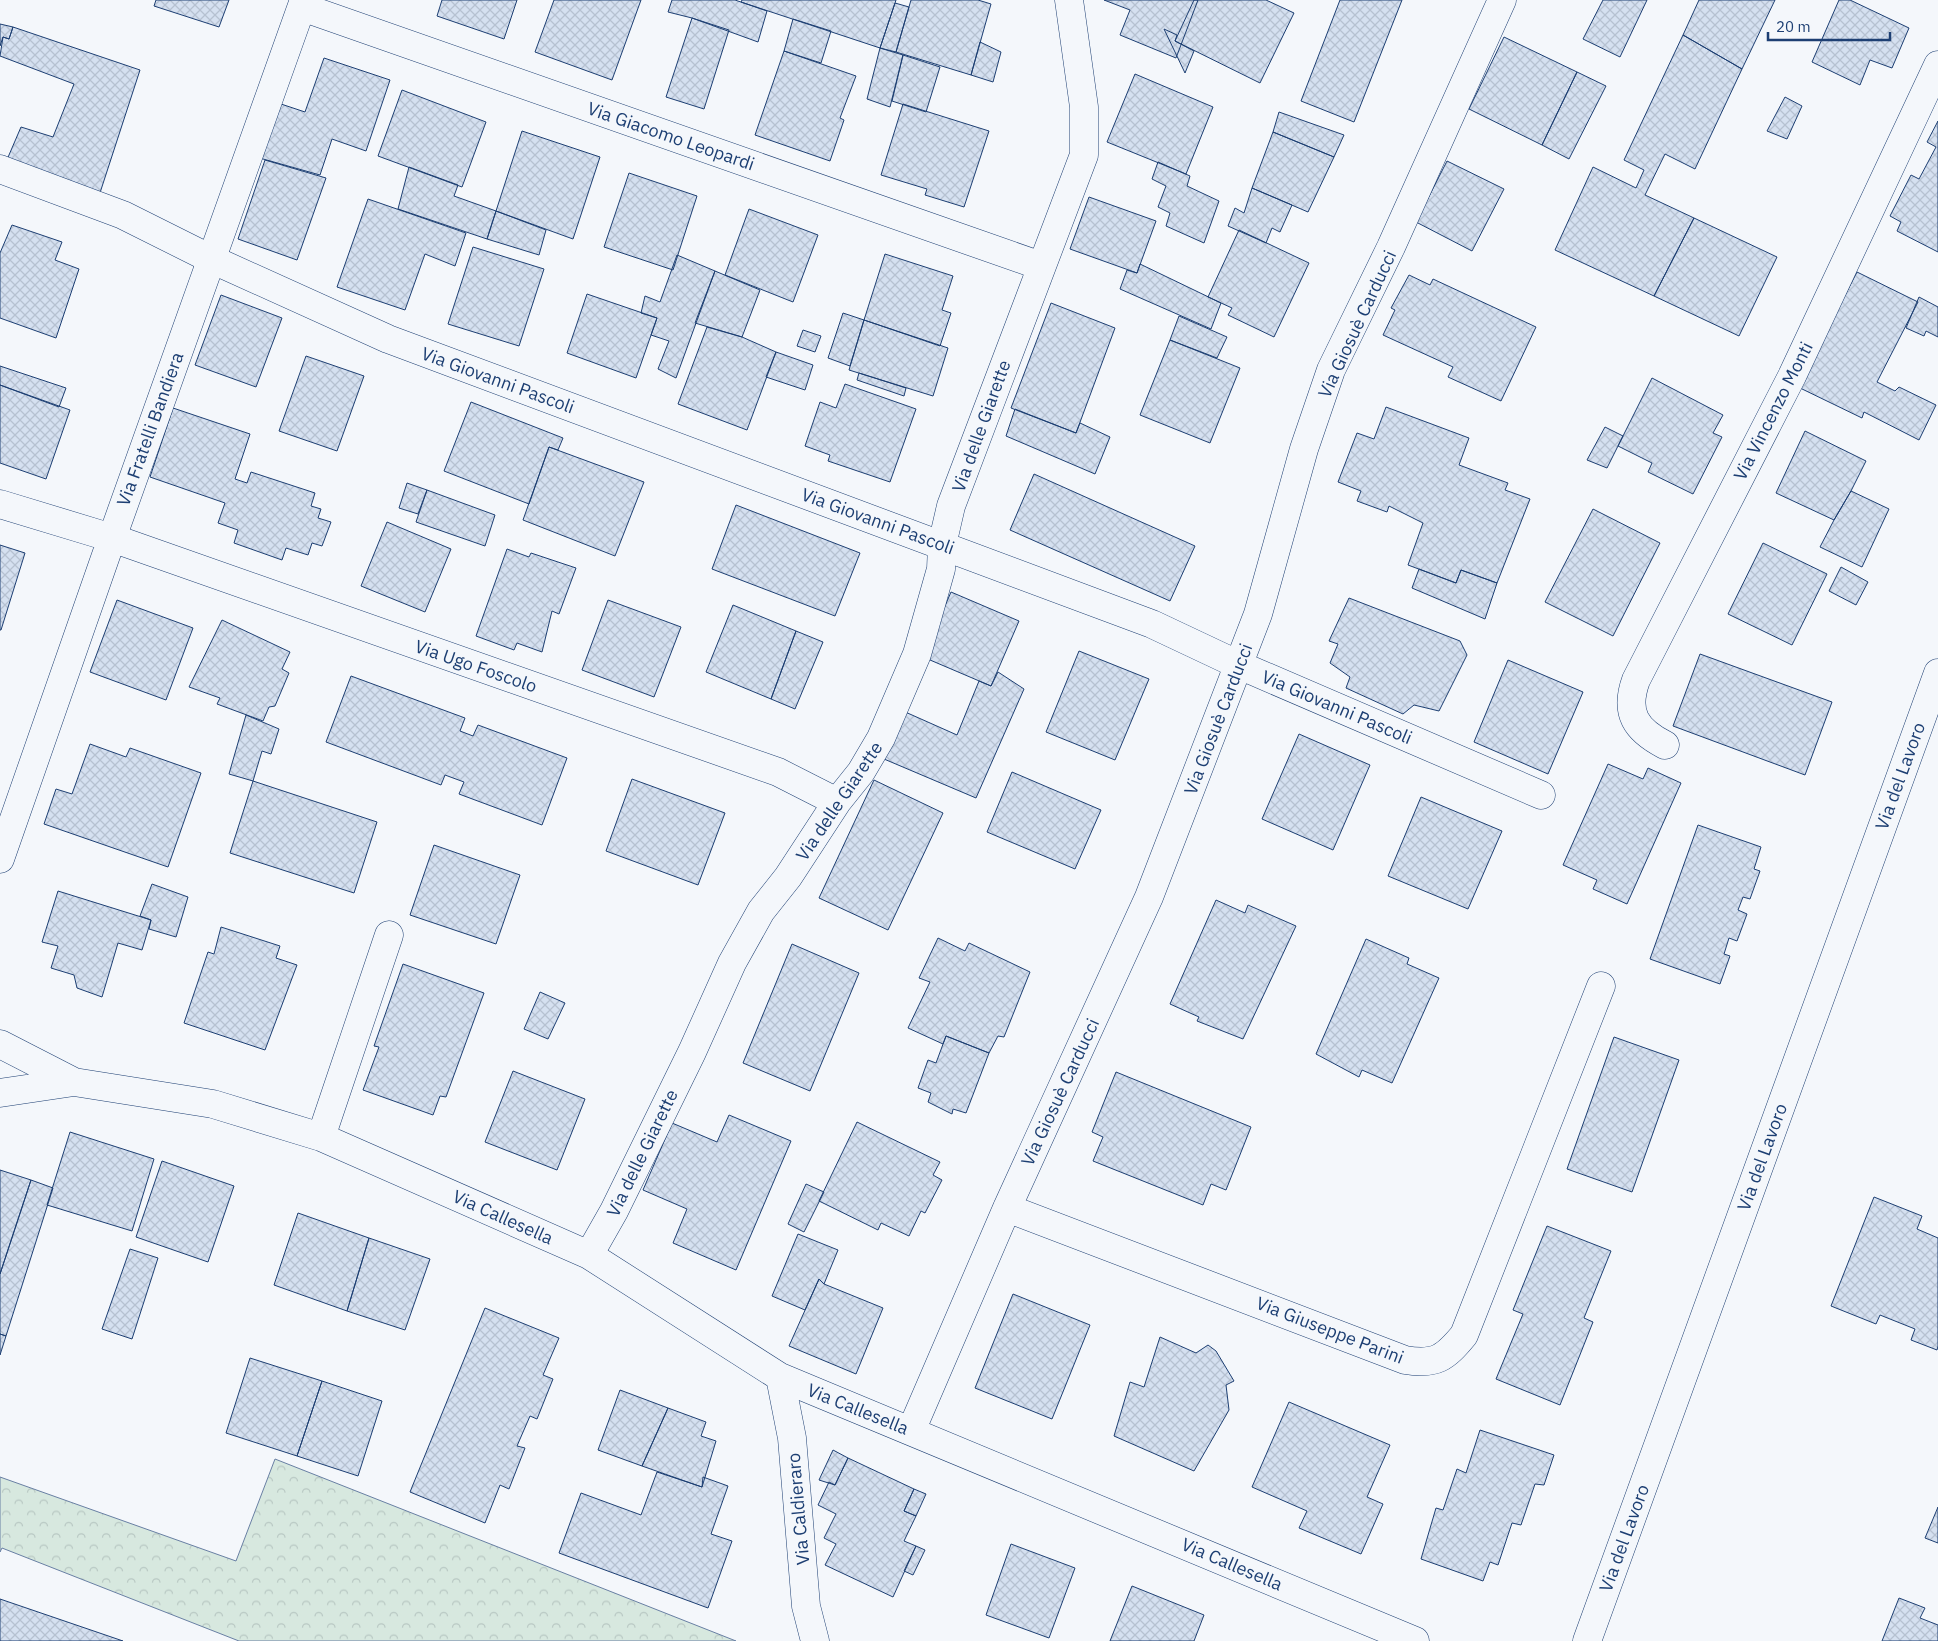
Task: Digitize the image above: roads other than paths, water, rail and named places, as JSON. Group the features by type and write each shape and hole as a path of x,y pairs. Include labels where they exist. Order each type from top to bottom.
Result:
{"street":[{"name":"Via delle Giarette","path":"588,1255 614,1212 742,945 761,911 788,877 837,802 861,772 881,738 916,654 941,569 942,545 951,506 1040,266 1084,155 1084,106 1070,0"},
{"name":"Via Giosuè Carducci","path":"911,1430 1007,1208 1149,897 1258,614 1304,449 1331,370 1392,248 1502,0"},
{"name":"Via Giacomo Leopardi","path":"303,4 1040,266"},
{"name":"Via Fratelli Bandiera","path":"0,859 9,808 112,538 303,4"},
{"name":"Via Vincenzo Monti","path":"1666,745 1644,732 1632,712 1632,692 1636,680 1792,376 1938,65"},
{"name":"Via Giovanni Pascoli","path":"0,169 123,214 211,259 388,339 1152,624 1239,665 1541,795"},
{"name":"Via Ugo Foscolo","path":"0,504 112,538 778,772 837,802"},
{"name":"Via del Lavoro","path":"1587,1641 1938,673"},
{"path":"321,1137 389,935"},
{"name":"Via Giuseppe Parini","path":"1007,1208 1405,1360 1428,1362 1438,1360 1446,1356 1464,1335 1601,986"},
{"name":"Via Callesella","path":"0,1044 74,1082"},
{"name":"Via Callesella","path":"0,1093 74,1082 213,1104 321,1137 588,1255 780,1377 1415,1641"},
{"name":"Via Caldieraro","path":"780,1377 792,1438 806,1606 815,1641"}]}
